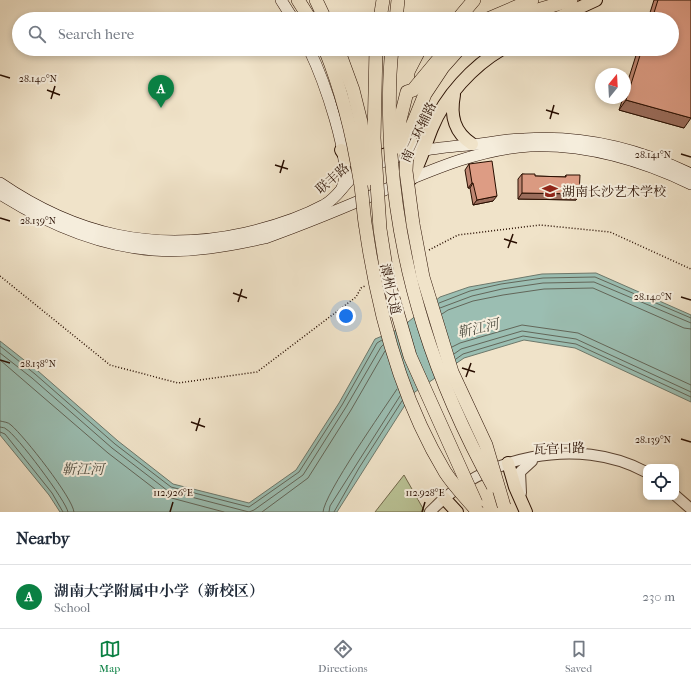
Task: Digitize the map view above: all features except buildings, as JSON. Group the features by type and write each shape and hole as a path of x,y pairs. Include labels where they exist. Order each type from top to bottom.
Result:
{"highway":[{"path":"298,0 306,12"},
{"path":"316,0 322,12"},
{"path":"381,12 382,0"},
{"path":"397,12 398,0"},
{"path":"464,12 474,0"},
{"path":"504,12 532,0"},
{"path":"536,12 571,0"},
{"path":"327,56 341,94 355,153 373,286 397,363 418,417 446,472 479,512"},
{"path":"341,56 353,90 361,122 372,217 373,286"},
{"name":"潭州大道","path":"376,56 374,138 380,229 388,280 410,356 479,512"},
{"name":"潭州大道","path":"392,56 389,119 397,216 404,256 425,335 438,371 468,439 506,509"},
{"path":"413,90 431,56"},
{"path":"441,56 413,90 407,92 400,120 398,158 407,230 452,372 486,445 506,509"},
{"path":"423,278 412,224 406,171 407,151 412,126 425,94 443,67 453,56"}],"main road":[{"path":"281,0 288,12"},
{"path":"570,12 596,0"},
{"path":"311,56 335,117 345,175 344,184 341,191"},
{"name":"南二环辅路","path":"412,179 433,126 455,91 471,73 491,56"},
{"path":"455,91 452,116 459,133 472,144"},
{"path":"341,150 344,156 349,160 362,162 421,143 433,126"},
{"name":"联丰路","path":"0,183 23,198 70,221 98,231 161,242 203,240 261,229 325,205 341,191 355,175 363,170 403,154 425,149 524,138 588,141 608,145 651,158 691,174"},
{"name":"联丰路","path":"0,194 22,208 77,233 109,242 153,250 193,250 234,245 265,238 442,166 487,153 531,146 581,149 613,155 649,165 691,184"},
{"path":"509,466 515,487 525,510"},
{"path":"446,500 457,512"}],"street":[{"path":"509,466 542,456 594,455 622,462 643,471"},
{"name":"瓦官口路","path":"436,512 446,500 484,479 509,466 532,461 552,459 597,460 614,464 643,477"},
{"path":"525,510 519,483 520,472 532,461"},
{"path":"679,494 691,504"},
{"path":"679,499 691,509"},
{"path":"430,512 446,500"}],"path":[{"path":"423,254 458,235 540,225 610,232 691,269"},
{"path":"0,276 110,364 178,383 257,372 356,298 361,288 373,286"}],"green space":[{"path":"404,475 425,512 375,512"}],"water":[{"name":"靳江河","path":"596,273 691,315 691,402 575,348 524,340 464,358 412,394 337,512 60,512 49,495 0,435 0,341 38,371 118,441 173,484 249,503 296,470 339,403 375,339 399,329 440,297 469,287 542,274"}],"place":[{"name":"湖南大学附属中小学（新校区）","path":"161,108"},
{"name":"湖南长沙艺术学校","path":"550,191"}]}
